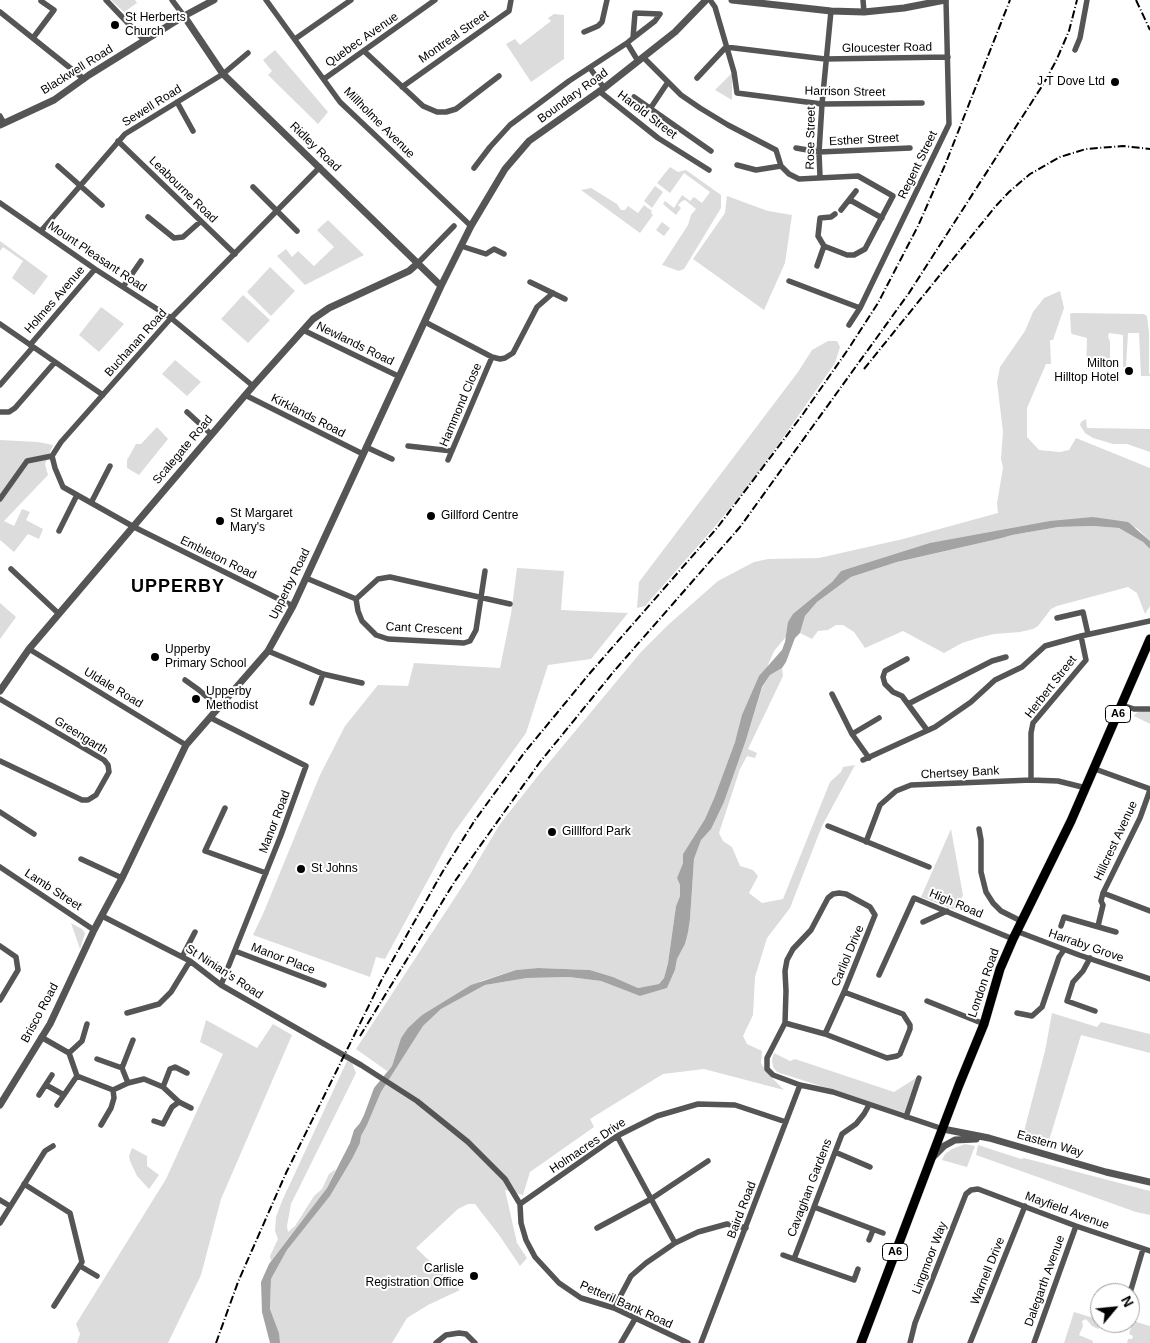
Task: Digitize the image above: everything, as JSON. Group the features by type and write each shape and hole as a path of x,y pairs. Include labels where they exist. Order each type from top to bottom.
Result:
{"main road":[{"name":"London Road","path":"861,1343 984,1024 1000,970 1014,935 1049,867 1086,788 1150,639"}],"street":[{"path":"106,0 145,40"},
{"path":"172,0 184,16"},
{"name":"Blackwell Road","path":"1,121 54,100 145,40 214,0"},
{"name":"Millholme Avenue","path":"266,0 340,102 471,226"},
{"path":"295,39 351,0"},
{"name":"Quebec Avenue","path":"324,79 435,0"},
{"name":"Montreal Street","path":"402,87 509,11 511,0"},
{"path":"584,32 598,26 602,22 607,0"},
{"path":"697,78 726,47 714,7 708,0"},
{"name":"Boundary Road","path":"471,226 505,168 529,141 602,89 675,32 708,0"},
{"path":"732,0 830,11 864,12 904,8 945,0"},
{"path":"863,0 864,12"},
{"name":"Regent Street","path":"849,325 860,308 949,124 945,0"},
{"path":"1075,50 1080,38 1087,0"},
{"path":"33,38 54,10 41,1"},
{"name":"Rose Street","path":"820,177 819,152 830,11"},
{"path":"0,12 84,79"},
{"path":"474,168 510,125 569,81 627,43 655,22 660,14 635,13 633,38"},
{"name":"Ridley Road","path":"184,16 223,74 441,286"},
{"path":"627,43 640,59 700,108 728,125 772,146 779,154 782,166 789,174 799,179 858,176 893,196 865,249 859,253 847,255 824,246 818,236 820,218 830,217 835,214"},
{"name":"Gloucester Road","path":"726,47 826,59 948,57"},
{"name":"Harrison Street","path":"726,47 734,72 737,93 822,104 922,103"},
{"path":"364,52 423,106 437,112 456,109 499,76"},
{"name":"Sewell Road","path":"41,231 125,134 223,74 248,53"},
{"name":"Harold Street","path":"590,68 602,89 658,138 709,170"},
{"path":"650,109 668,82"},
{"path":"634,97 712,150"},
{"path":"177,102 193,131"},
{"name":"Leabourne Road","path":"118,141 234,254"},
{"name":"Esther Street","path":"796,148 819,152 910,148"},
{"path":"737,165 756,170 782,166"},
{"path":"58,166 102,205"},
{"name":"Buchanan Road","path":"52,456 61,442 171,318 320,167"},
{"path":"253,187 297,231"},
{"path":"841,210 856,191"},
{"path":"850,200 882,218"},
{"name":"Mount Pleasant Road","path":"0,203 95,269 171,318 253,386"},
{"path":"148,217 174,238 183,237 201,221"},
{"path":"417,264 454,226"},
{"name":"Upperby Road","path":"94,930 122,878 186,745 268,650 293,606 398,376 471,226"},
{"path":"461,246 486,254 494,249 504,254"},
{"path":"816,266 824,246"},
{"path":"123,287 141,260"},
{"name":"Scalegate Road","path":"0,691 29,649 211,434 313,319 329,308 409,271 417,264"},
{"name":"Holmes Avenue","path":"0,385 95,269"},
{"path":"789,281 860,308"},
{"path":"530,282 564,299"},
{"path":"425,322 492,357 500,359 513,353 537,307 552,293"},
{"path":"0,324 103,395"},
{"name":"Newlands Road","path":"303,330 398,376"},
{"name":"Hammond Close","path":"448,460 492,357"},
{"path":"0,412 9,412 15,408 55,362"},
{"name":"Kirklands Road","path":"245,395 363,454"},
{"path":"187,412 211,434"},
{"path":"408,446 452,451"},
{"path":"366,447 392,459"},
{"path":"0,499 27,460 52,456 63,488 134,527"},
{"path":"91,503 110,466"},
{"path":"59,531 77,495"},
{"name":"Embleton Road","path":"134,527 293,606"},
{"path":"11,569 59,614"},
{"path":"482,598 485,571"},
{"path":"306,578 356,599 378,579 390,576 510,604"},
{"name":"Cant Crescent","path":"356,599 362,621 376,635 388,639 464,643 470,641 476,630 482,598"},
{"path":"1057,618 1083,612 1088,634"},
{"path":"832,694 866,759 935,727 966,706 995,680 1022,667 1045,646 1088,634 1150,621"},
{"name":"Herbert Street","path":"1031,780 1030,733 1033,723 1086,660 1081,636"},
{"name":"Uldale Road","path":"29,649 186,745"},
{"path":"268,650 323,674 362,683"},
{"path":"908,704 992,661 1006,657"},
{"path":"907,659 885,670 883,677 886,684 894,692 902,696 927,730"},
{"path":"312,703 323,674"},
{"path":"185,680 219,708"},
{"name":"Greengarth","path":"0,699 104,760 108,765 109,772 96,795 88,800 82,800 0,762"},
{"path":"1122,705 1134,709 1150,709"},
{"name":"Manor Road","path":"211,718 306,766 221,985"},
{"path":"852,734 879,718"},
{"name":"Hillcrest Avenue","path":"1094,769 1150,789 1140,818 1103,893 1103,905 1098,926"},
{"name":"Chertsey Bank","path":"866,842 880,805 896,791 905,787 925,784 1031,780 1058,782 1086,788"},
{"path":"225,808 206,851 266,873"},
{"path":"0,812 34,834"},
{"path":"828,826 929,867"},
{"path":"979,829 981,872 986,892 1001,911 1021,920"},
{"path":"81,859 122,878"},
{"name":"Lamb Street","path":"0,867 94,930"},
{"name":"Carliol Drive","path":"825,1034 875,915 870,907 839,892 828,898 812,930 793,948 787,960 784,971 786,991 785,1023 767,1058 767,1069 778,1078 834,1092 942,1129"},
{"path":"1103,893 1150,911"},
{"name":"High Road","path":"879,975 914,898 1014,935"},
{"path":"923,922 947,911"},
{"name":"St Ninian's Road","path":"102,916 190,961 221,985 361,1065 417,1101 468,1142 505,1179"},
{"path":"1061,926 1064,917 1116,932"},
{"name":"Brisco Road","path":"0,1105 50,1024 94,930"},
{"path":"182,957 195,932"},
{"name":"Harraby Grove","path":"1014,935 1090,958 1150,979"},
{"path":"0,946 16,957 18,970 0,1000"},
{"path":"1017,1013 1032,1016 1042,1007 1056,963 1064,950"},
{"name":"Manor Place","path":"235,951 324,985"},
{"path":"1090,958 1083,971 1073,982 1067,1001 1095,1011"},
{"path":"127,1013 159,1004 171,992 190,961"},
{"path":"785,1023 825,1034 888,1058 894,1058 900,1054 910,1029 910,1025 903,1014 844,992"},
{"path":"927,1001 984,1024"},
{"path":"69,1053 82,1041 87,1024"},
{"path":"41,1037 69,1053 78,1076 113,1090 128,1083 144,1079 162,1087 179,1102 191,1108"},
{"path":"128,1083 122,1068 133,1040"},
{"path":"98,1059 122,1068"},
{"path":"162,1087 170,1069 176,1068 187,1073"},
{"path":"39,1095 52,1076"},
{"path":"57,1105 78,1076"},
{"path":"906,1117 919,1078"},
{"name":"Baird Road","path":"701,1343 800,1084"},
{"path":"46,1085 64,1095"},
{"path":"0,1090 7,1095"},
{"path":"101,1125 112,1103 113,1090"},
{"path":"154,1121 162,1124 172,1108 179,1102"},
{"name":"Holmacres Drive","path":"520,1204 617,1136 657,1116 698,1104 735,1105 786,1122"},
{"name":"Cavaghan Gardens","path":"794,1259 842,1134 856,1124 869,1105"},
{"name":"Eastern Way","path":"942,1129 989,1138 1106,1172 1150,1182"},
{"path":"617,1136 675,1243"},
{"path":"930,1162 938,1151 955,1140 989,1138"},
{"path":"0,1223 45,1151 53,1146"},
{"path":"835,1152 870,1167"},
{"path":"862,1164 865,1156"},
{"path":"597,1228 651,1199 708,1161"},
{"name":"Petteril Bank Road","path":"505,1179 520,1204 521,1223 526,1240 535,1257 559,1283 581,1298 614,1308 688,1343"},
{"path":"24,1184 70,1213 82,1262 54,1306"},
{"name":"Mayfield Avenue","path":"978,1189 1076,1226 1150,1251"},
{"name":"Lingmoor Way","path":"910,1343 915,1323 966,1194 971,1190 978,1189"},
{"path":"0,1200 10,1206"},
{"name":"Warnell Drive","path":"970,1343 1025,1206"},
{"path":"814,1207 883,1234"},
{"path":"614,1308 631,1276 675,1243 698,1232 727,1224 746,1228"},
{"name":"Dalegarth Avenue","path":"1034,1343 1076,1226"},
{"path":"869,1240 872,1230"},
{"path":"1133,1283 1143,1249"},
{"path":"783,1254 854,1280 858,1269"},
{"path":"80,1266 97,1276"},
{"path":"621,1343 635,1319"},
{"path":"436,1343 452,1333 458,1333 466,1334 475,1343"}],"shaded area":[{"path":"111,0 135,0 137,3 124,12"},
{"path":"554,14 564,15 564,59 531,82 506,44 515,39 520,45 551,21 548,18"},
{"path":"275,50 328,112 318,124 268,75 272,71 263,60"},
{"path":"732,73 732,100 715,90"},
{"path":"670,167 678,172 686,170 721,195 721,208 684,269 679,271 662,265 696,209 685,200 678,205 681,208 676,215 663,204 665,201 674,208 682,195 690,201 694,197 702,203 710,192 684,173 670,193 657,183"},
{"path":"655,186 663,192 652,208 644,201"},
{"path":"591,188 617,204 621,210 625,210 628,206 638,213 644,205 652,211 653,215 640,233 581,190"},
{"path":"727,196 768,211 792,215 785,263 764,310 693,259 725,213"},
{"path":"328,220 364,255 305,285 277,256 286,249 292,257 298,251 314,266 334,247 317,230"},
{"path":"662,222 670,228 664,236 656,230"},
{"path":"0,241 48,276 34,295 12,278 23,261 3,247 0,251"},
{"path":"270,267 295,291 271,316 247,292"},
{"path":"1060,291 1064,308 1053,340 1050,340 1051,364 1046,364 1027,408 1027,437 1039,450 1060,452 1069,450 1076,438 1150,468 1150,541 1137,528 1093,517 841,571 774,651 735,742 705,819 683,854 683,863 677,878 680,885 680,896 676,906 668,963 664,978 659,984 638,988 613,977 590,970 538,968 516,970 481,981 422,1015 401,1038 392,1066 387,1071 356,1049 469,876 500,824 641,652 668,625 718,581 754,562 768,559 819,558 903,539 998,513 997,503 1003,468 1001,459 1003,432 997,382 1000,367 1025,331 1033,312 1044,298"},
{"path":"243,295 270,320 248,343 221,319"},
{"path":"101,307 124,324 99,352 79,335"},
{"path":"1070,314 1144,314 1147,316 1150,376 1141,376 1139,333 1128,333 1126,367 1123,367 1123,335 1109,333 1110,368 1086,369 1087,338 1072,334"},
{"path":"828,341 837,341 840,347 835,363 750,484 645,606 637,608 639,582 798,372 812,350"},
{"path":"175,360 201,382 187,396 162,374"},
{"path":"1086,419 1087,428 1150,429 1150,452 1127,444 1113,444 1093,438 1085,433 1080,425"},
{"path":"157,427 168,439 139,475 127,468 127,460 136,444 141,444"},
{"path":"0,440 38,442 53,445 45,464 48,475 4,521 14,526 22,509 30,512 26,520 43,529 39,539 28,534 14,552 0,540"},
{"path":"1093,517 1128,522 1150,541 1150,549 1143,542 1119,528 1093,526 1058,527 1012,535 897,562 851,577 817,602 805,616 800,633 795,638 786,662 782,668 770,675 762,687 724,802 711,829 701,840 694,859 688,932 667,988 640,996 601,981 569,977 527,978 485,985 441,1009 423,1026 381,1092 352,1159 330,1196 287,1250 271,1279 270,1309 279,1333 280,1343 270,1343 262,1312 261,1282 269,1264 327,1188 350,1143 354,1130 364,1115 374,1088 392,1066 401,1038 408,1028 422,1015 471,985 516,970 538,968 590,970 613,977 638,988 659,984 664,978 676,906 680,896 680,885 677,878 683,863 683,854 705,819 735,742 742,715 759,676 782,650 788,622 793,614 832,582 841,571 930,543 1050,521"},
{"path":"1093,526 1119,528 1143,542 1150,549 1150,606 1145,614 1137,593 1128,587 1057,606 1051,609 1038,626 1033,629 978,638 962,643 944,653 903,631 865,648 854,632 843,625 836,625 828,630 818,631 812,639 800,633 805,616 817,602 851,577 897,562 1012,535 1058,527"},
{"path":"517,568 564,571 561,610 628,613 591,659 548,665 526,733 453,834 385,959 376,957 370,977 253,935 320,775 345,726 378,685 408,686 414,663 500,668 511,614"},
{"path":"0,603 16,617 0,639"},
{"path":"782,668 783,676 748,749 757,753 755,758 747,756 740,769 719,833 723,841 732,847 740,866 753,870 758,876 749,893 762,903 783,899 830,782 841,772 843,767 855,765 822,826 790,908 767,938 755,977 753,1015 743,1036 747,1044 762,1051 761,1063 768,1074 784,1090 704,1069 663,1074 590,1119 594,1127 530,1172 523,1195 505,1190 517,1243 527,1258 520,1266 475,1204 468,1204 458,1209 416,1248 460,1290 428,1305 407,1318 392,1343 280,1343 279,1333 270,1309 271,1279 287,1250 330,1196 352,1159 381,1092 423,1026 441,1009 485,985 527,978 569,977 601,981 640,996 667,988 675,970 677,959 685,944 690,919 694,859 701,839 711,828 724,802 762,688 770,675"},
{"path":"1150,707 1150,724 1134,716 1136,713"},
{"path":"951,829 963,895 955,910 921,897"},
{"path":"71,923 82,929 85,933 80,949"},
{"path":"1052,1013 1097,1027 1101,1022 1150,1034 1150,1053 1081,1035 1047,1147 1022,1139 1045,1051"},
{"path":"206,1020 257,1048 273,1024 292,1035 221,1199 201,1275 168,1343 77,1343 80,1334 76,1324 166,1179 223,1054 200,1042"},
{"path":"774,1053 790,1061 795,1059 894,1092 916,1078 905,1113 777,1072 773,1067 772,1059"},
{"path":"347,1061 352,1063 356,1073 291,1204 287,1226 288,1232 295,1226 314,1196 322,1189 329,1174 336,1169 327,1188 271,1261 270,1256 278,1239 275,1231 276,1217 282,1201"},
{"path":"965,1144 975,1146 967,1167 942,1160 945,1154 952,1149"},
{"path":"978,1145 1021,1159 1024,1158 1150,1191 1150,1215 1136,1212 976,1155"},
{"path":"132,1148 147,1156 147,1166 159,1175 149,1189 137,1176 130,1161 129,1156"},
{"path":"1074,1312 1090,1317 1090,1324 1086,1319 1082,1321 1083,1326 1079,1335 1093,1341 1093,1343 1064,1343"},
{"path":"1140,1323 1150,1326 1150,1343 1127,1343 1128,1339 1132,1339 1133,1336 1129,1334 1140,1333"}],"railway":[{"path":"216,1343 238,1282 286,1173 382,979 443,871 475,820 524,753 590,673 717,528 803,414 849,348 878,303 918,226 945,165 1010,0"},
{"path":"360,1036 455,881 540,762 615,670 740,527 909,293 1044,83 1069,31 1077,0"},
{"path":"1136,0 1150,30"},
{"path":"864,369 995,207 1030,174 1060,157 1086,149 1123,146 1150,149"}],"place":[{"name":"St Herberts Church","path":"115,25"},
{"name":"J T Dove Ltd","path":"1115,82"},
{"name":"Milton Hilltop Hotel","path":"1129,371"},
{"name":"Gillford Centre","path":"431,516"},
{"name":"St Margaret Mary's","path":"220,521"},
{"name":"Upperby Primary School","path":"155,657"},
{"name":"Upperby Methodist","path":"196,699"},
{"name":"Gilllford Park","path":"552,832"},
{"name":"St Johns","path":"301,869"},
{"name":"Carlisle Registration Office","path":"474,1276"}],"district":[{"name":"UPPERBY","path":"178,587"}]}
